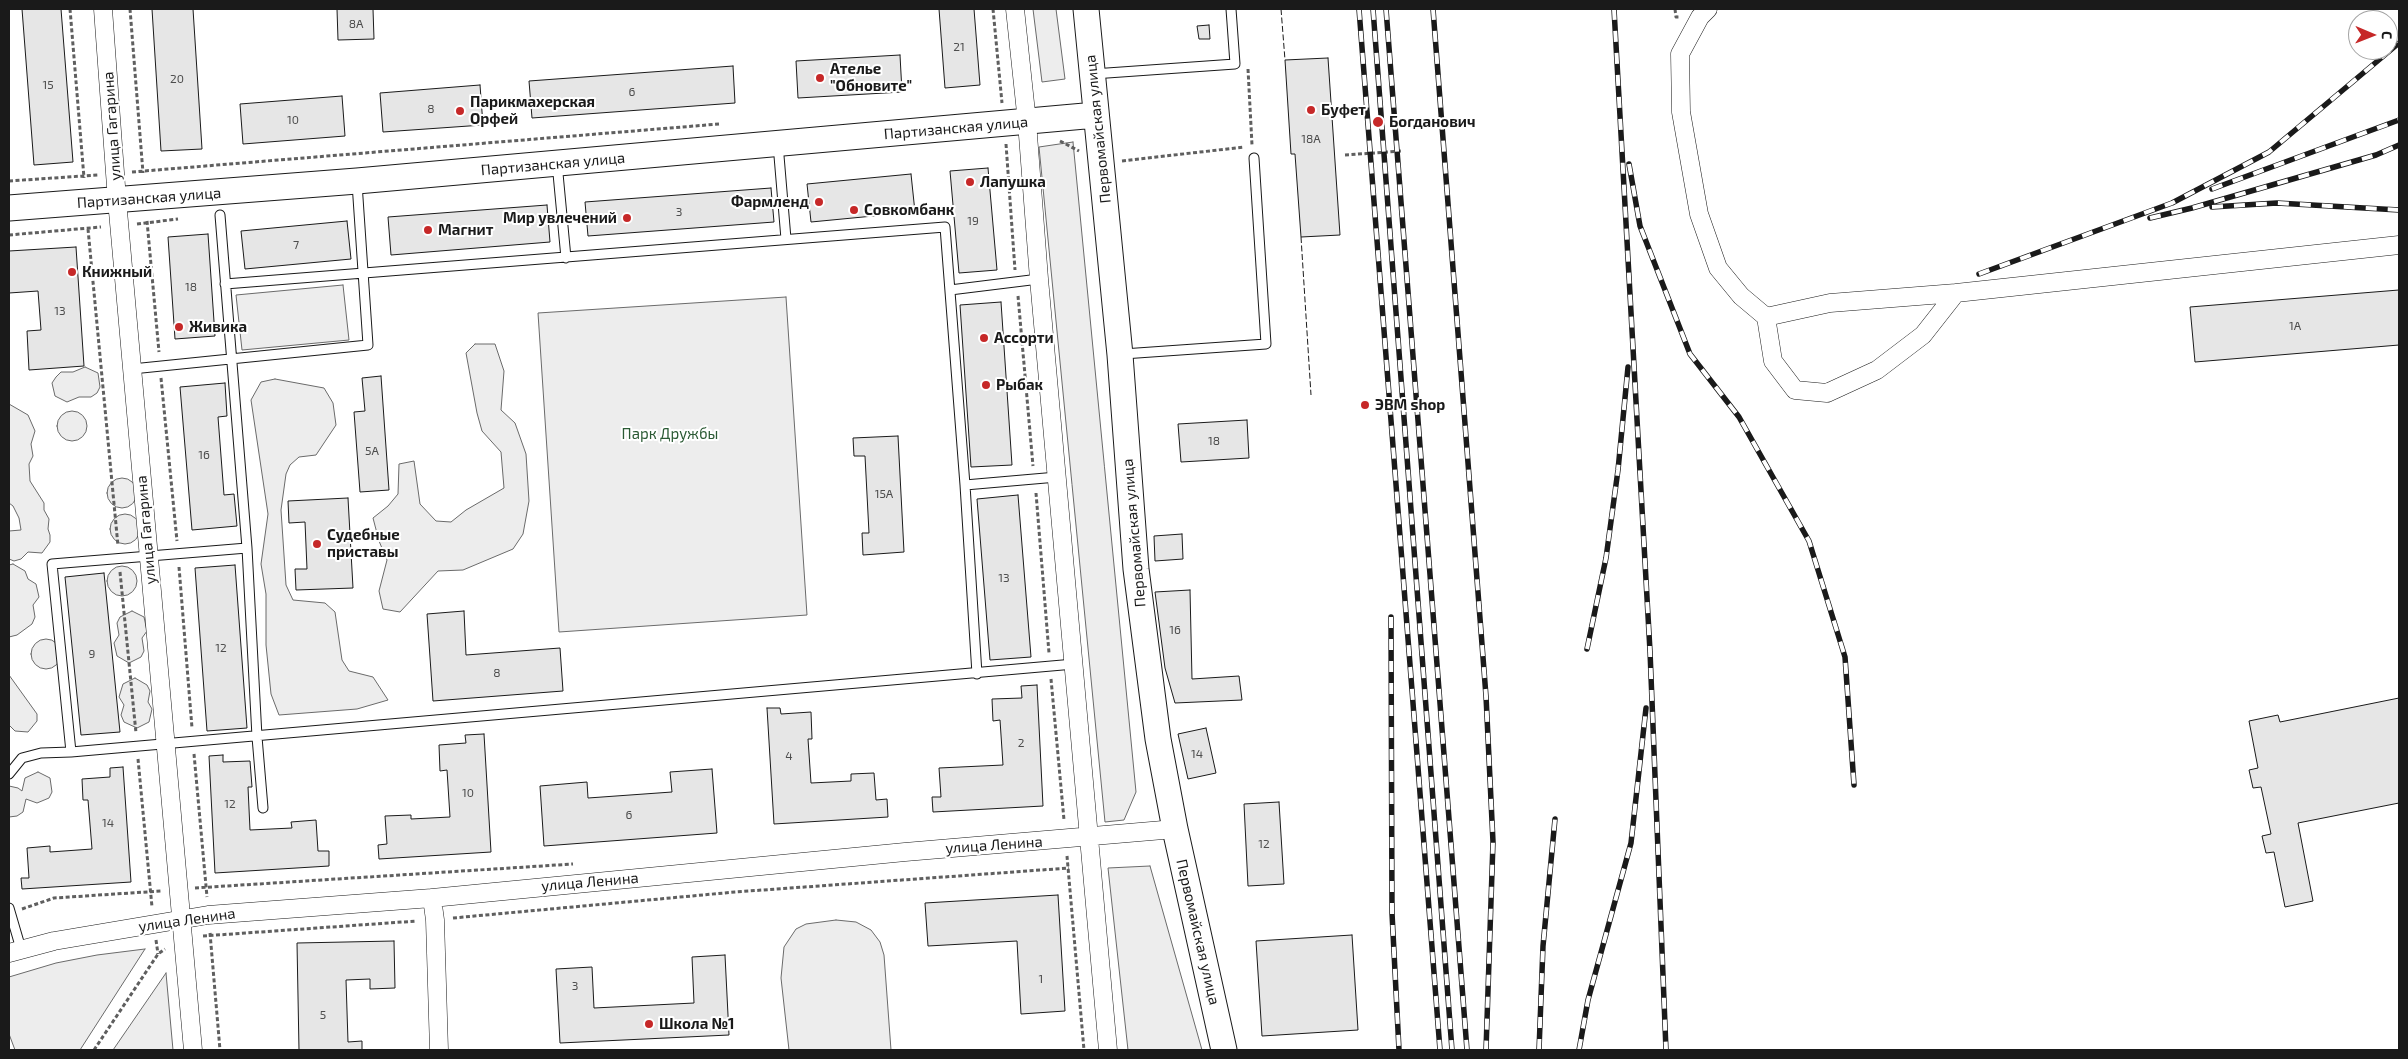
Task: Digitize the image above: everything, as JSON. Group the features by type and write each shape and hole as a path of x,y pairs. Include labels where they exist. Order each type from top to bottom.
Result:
{"street":[{"name":"улица Гагарина","path":"103,9 119,226 193,1050"},
{"path":"1015,9 1012,125 1039,279 1108,1050"},
{"name":"Первомайская улица","path":"1086,9 1120,355 1136,568 1158,739 1175,829 1224,1050"},
{"path":"1708,9 1700,17 1680,54 1682,112 1699,214 1718,268 1741,296 1766,317 1773,361 1795,390 1827,393 1877,370 1923,335 1956,293"},
{"name":"Партизанская улица","path":"9,208 117,200 146,210 357,181 1012,125 1096,115"},
{"path":"1766,317 1830,303 1956,293 2399,245"},
{"name":"улица Ленина","path":"15,951 88,934 208,915 432,898 905,852 1066,840 1175,829"},
{"path":"432,898 439,1050"}],"lane":[{"path":"1092,74 1235,64 1231,9"},
{"path":"778,144 786,239"},
{"path":"1120,355 1266,344 1254,158"},
{"path":"558,163 566,258"},
{"path":"132,369 368,345 357,181"},
{"path":"220,215 248,548 257,736 263,808"},
{"path":"225,284 945,227 965,485 977,674"},
{"path":"950,290 1039,279"},
{"path":"965,485 1057,477"},
{"path":"71,752 52,564 248,548"},
{"path":"9,774 22,758 41,753 193,743 1074,664"},
{"path":"9,911 15,951"}],"path":[{"path":"70,9 88,229 158,954"},
{"path":"130,9 220,1050"},
{"path":"994,9 1012,125 1016,282 1064,823 1055,823"},
{"path":"1675,9 1676,16"},
{"path":"1248,68 1254,158"},
{"path":"992,102 1012,125 1057,138 1101,164 1252,146"},
{"path":"9,181 726,124"},
{"path":"1345,155 1402,150"},
{"path":"9,235 119,226 146,210 184,219"},
{"path":"1066,840 1084,1050"},
{"path":"9,911 54,898 580,863"},
{"path":"94,1050 158,954 182,938 434,920 735,892 1069,868"}],"green space":[{"path":"1033,9 1056,9 1065,79 1042,82"},
{"path":"1073,142 1136,792 1124,820 1105,822 1039,147"},
{"path":"343,285 349,340 242,350 236,295"},
{"name":"Парк Дружбы","path":"786,297 807,615 559,632 538,313"},
{"path":"475,344 495,344 504,371 501,410 515,423 526,454 529,501 523,534 513,549 463,570 438,571 400,612 383,609 379,591 387,560 379,541 373,518 388,506 398,494 399,464 414,461 420,504 436,521 451,522 466,510 504,488 501,452 482,431 477,413 466,353"},
{"path":"85,367 98,373 100,387 97,393 91,397 79,397 67,402 55,396 52,383 61,372 73,372"},
{"path":"275,379 324,388 333,403 336,425 316,455 299,457 290,465 286,474 281,510 286,585 293,600 325,603 335,612 342,660 349,671 373,677 388,700 357,709 279,715 271,694 266,645 266,594 261,564 268,514 251,400 261,382"},
{"path":"9,404 28,415 35,431 31,444 33,456 29,464 30,481 44,503 44,510 49,519 48,529 50,535 50,542 42,553 28,552 21,559 14,561 9,559 9,531 21,530 19,518 13,506 9,503"},
{"path":"72,411 83,415 87,426 83,437 72,441 61,437 57,426 61,415"},
{"path":"122,478 133,482 137,493 133,504 122,508 111,504 107,493 111,482"},
{"path":"125,514 136,518 140,529 136,540 125,544 114,540 110,529 114,518"},
{"path":"13,564 25,571 28,579 36,584 39,597 33,605 35,617 32,624 17,635 9,637 9,565"},
{"path":"122,566 133,570 137,581 133,592 122,596 111,592 107,581 111,570"},
{"path":"132,611 144,617 147,631 142,638 144,651 141,657 129,663 117,656 114,643 119,635 117,623 120,617"},
{"path":"46,639 57,643 61,654 57,665 46,669 35,665 31,654 35,643"},
{"path":"9,675 37,714 37,721 28,732 15,731 9,725"},
{"path":"135,678 147,685 150,691 148,702 152,709 149,722 137,728 124,722 121,715 124,705 119,697 123,684"},
{"path":"38,772 50,778 52,792 49,798 37,803 26,799 23,812 17,816 9,817 9,786 22,791 25,778"},
{"path":"1150,866 1202,1050 1128,1050 1108,868"},
{"path":"836,920 856,922 871,930 880,942 884,955 891,1050 789,1050 781,978 784,947 796,929 806,924"},
{"path":"145,949 80,1050 15,1050 9,1034 9,977 56,963 97,955"},
{"path":"166,973 173,1050 113,1050"}],"building":[{"path":"22,9 61,9 73,162 34,165"},
{"path":"152,9 193,9 202,149 161,151"},
{"path":"337,9 373,9 374,39 338,40"},
{"path":"939,9 974,9 980,85 945,88"},
{"path":"1209,25 1210,39 1199,39 1197,26"},
{"path":"900,55 902,92 798,98 796,61"},
{"path":"1328,58 1340,235 1301,237 1295,154 1291,154 1285,60"},
{"path":"733,66 735,103 532,118 529,81"},
{"path":"480,85 483,125 383,132 380,93"},
{"path":"342,96 345,136 243,144 240,104"},
{"path":"988,168 997,270 959,273 950,171"},
{"path":"911,174 915,212 811,222 807,184"},
{"path":"771,188 774,222 588,236 585,202"},
{"path":"547,205 550,242 391,255 388,217"},
{"path":"347,221 351,259 245,269 241,231"},
{"path":"208,234 215,336 175,339 168,237"},
{"path":"76,247 84,366 29,370 27,331 41,330 38,291 9,293 9,251"},
{"path":"2399,290 2399,345 2195,362 2190,307"},
{"name":"Рыбак","path":"1001,302 1012,465 971,467 960,305"},
{"path":"381,376 389,490 360,492 354,412 365,411 362,378"},
{"path":"225,383 227,416 218,417 224,495 234,494 237,526 192,530 180,387"},
{"path":"1247,420 1249,458 1181,462 1178,424"},
{"path":"898,436 904,552 863,555 862,533 869,533 865,456 854,456 853,438"},
{"path":"1018,495 1031,657 990,660 977,499"},
{"path":"348,498 353,588 296,590 295,569 307,569 305,522 289,523 288,501"},
{"path":"1182,534 1183,559 1155,561 1154,536"},
{"path":"235,565 247,728 207,731 195,568"},
{"path":"104,573 120,732 81,735 65,577"},
{"path":"1190,590 1192,679 1239,676 1242,700 1175,703 1165,668 1155,592"},
{"path":"464,611 466,655 560,648 563,691 433,701 427,614"},
{"path":"1037,685 1043,806 933,812 932,797 941,797 939,768 1003,765 1000,720 993,721 992,699 1022,698 1021,686"},
{"path":"2399,698 2399,803 2298,823 2313,901 2285,907 2274,852 2266,853 2262,836 2271,834 2261,787 2253,788 2249,770 2258,768 2249,721 2278,715 2280,722"},
{"path":"767,708 780,708 781,714 811,712 812,739 808,739 811,783 851,781 851,774 874,773 876,800 887,799 888,817 774,824"},
{"path":"1206,728 1216,773 1188,779 1178,734"},
{"path":"484,734 491,852 379,859 378,845 387,844 385,816 411,815 411,819 450,817 447,770 440,771 439,745 466,743 465,735"},
{"path":"223,755 223,762 250,761 252,787 248,787 250,830 292,828 291,822 316,820 318,851 329,851 329,866 215,873 209,756"},
{"path":"123,767 131,882 22,889 21,878 29,878 27,848 50,846 50,852 92,849 88,800 83,800 82,779 110,777 110,768"},
{"path":"712,769 717,833 544,846 540,786 587,782 588,798 672,792 670,772"},
{"path":"1279,802 1284,884 1248,886 1244,804"},
{"path":"1058,895 1065,1011 1021,1014 1017,941 928,946 925,903"},
{"path":"1352,935 1358,1030 1262,1036 1256,941"},
{"path":"394,941 395,988 370,989 370,979 346,980 348,1042 362,1041 362,1050 299,1050 297,943"},
{"path":"725,955 729,1035 560,1043 556,969 592,967 594,1008 694,1003 692,957"}],"railway":[{"path":"1359,9 1440,1050"},
{"path":"1373,9 1452,1050"},
{"path":"1386,9 1467,1050"},
{"path":"1433,9 1486,696 1493,842 1486,1050"},
{"path":"1614,9 1650,651 1666,1050"},
{"path":"1979,274 2172,203 2269,152 2399,43"},
{"path":"2212,189 2399,120"},
{"path":"2150,218 2192,208 2376,155 2399,145"},
{"path":"1629,164 1640,226 1690,354 1739,417 1809,541 1845,657 1854,785"},
{"path":"2212,207 2277,203 2399,210"},
{"path":"1587,649 1606,558 1618,470 1628,367"},
{"path":"1391,617 1392,913 1399,1050"},
{"path":"1579,1050 1588,1000 1631,843 1646,708"},
{"path":"1539,1050 1543,946 1555,819"}],"fence":[{"path":"1281,9 1285,60"},
{"path":"1301,237 1311,395"}],"place":[{"name":"Ателье \"Обновите\"","path":"820,78"},
{"name":"Буфет","path":"1311,110"},
{"name":"Парикмахерская Орфей","path":"460,111"},
{"name":"Богданович","path":"1378,122"},
{"name":"Лапушка","path":"970,182"},
{"name":"Фармленд","path":"819,202"},
{"name":"Совкомбанк","path":"854,210"},
{"name":"Мир увлечений","path":"627,218"},
{"name":"Магнит","path":"428,230"},
{"name":"Книжный","path":"72,272"},
{"name":"Живика","path":"179,327"},
{"name":"Ассорти","path":"984,338"},
{"name":"Рыбак","path":"986,385"},
{"name":"ЭВМ shop","path":"1365,405"},
{"name":"Судебные приставы","path":"317,544"},
{"name":"Школа №1","path":"649,1024"}]}
